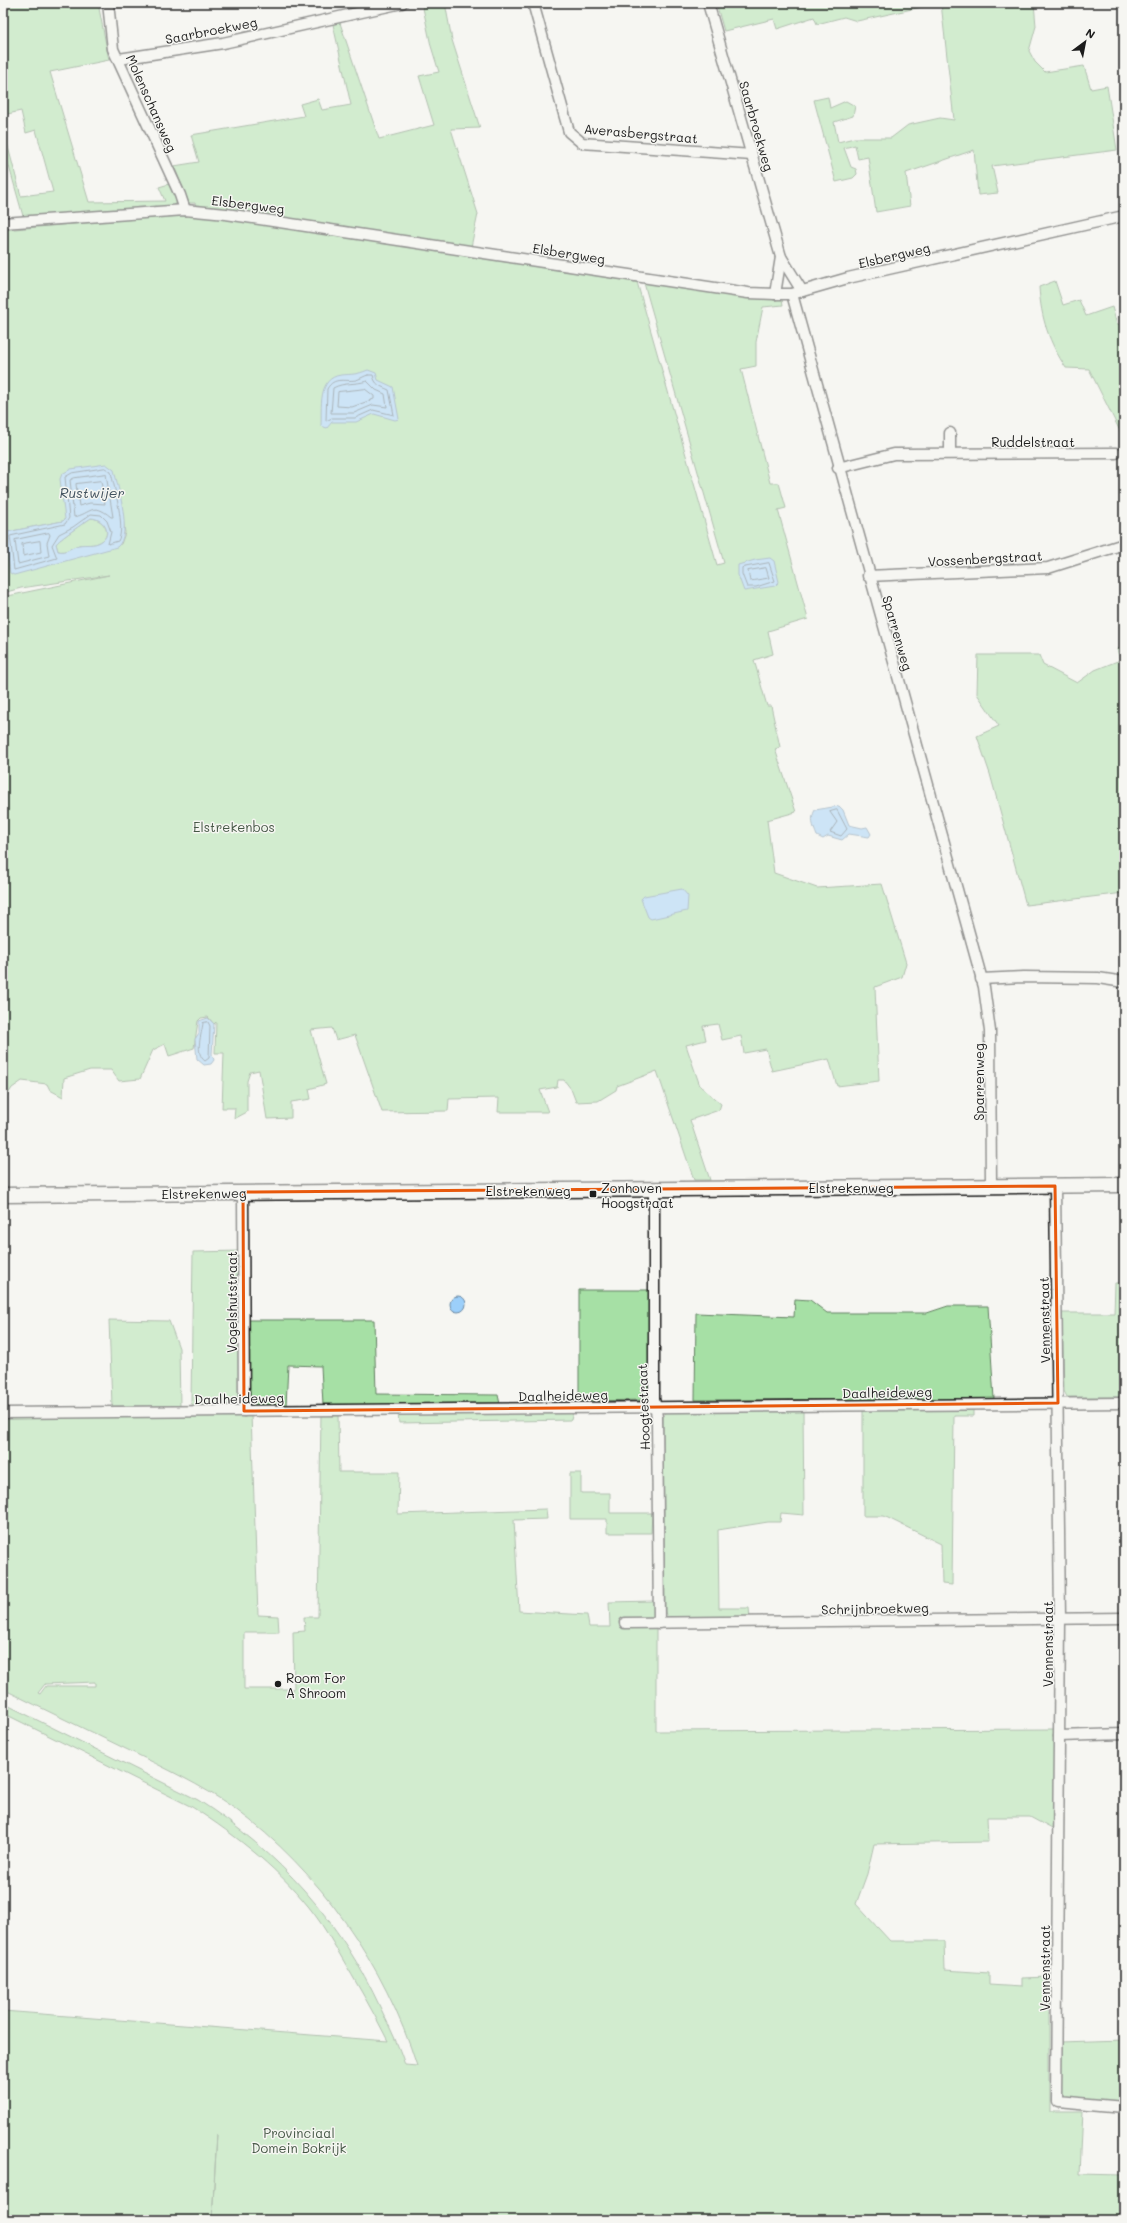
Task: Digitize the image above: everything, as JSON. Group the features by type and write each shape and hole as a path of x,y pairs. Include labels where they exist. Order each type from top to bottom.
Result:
{"street":[{"name":"Molenschansweg","path":"108,3 113,49 119,59 124,76 180,195 185,210"},
{"name":"Saarbroekweg","path":"119,59 223,43 402,3"},
{"name":"Averasbergstraat","path":"533,3 569,132 573,138 582,143 752,155"},
{"name":"Saarbroekweg","path":"708,3 781,257 797,293"},
{"name":"Elsbergweg","path":"3,223 185,210 268,219 748,293 775,294 797,293 848,278 1124,216"},
{"name":"Saarbroekweg","path":"775,294 781,257"},
{"name":"Sparrenweg","path":"797,293 838,468 981,979 990,1031 991,1186"},
{"path":"950,433 950,453"},
{"name":"Ruddelstraat","path":"838,468 894,454 1116,453"},
{"name":"Vossenbergstraat","path":"868,576 1048,568 1124,544"},
{"path":"981,979 1024,977 1098,978 1124,982"},
{"name":"Elstrekenweg","path":"3,1195 1124,1185"},
{"name":"Vennenstraat","path":"1055,1186 1060,1619 1056,2102 1124,2107"},
{"name":"Hoogtestraat","path":"654,1189 654,1398 656,1407 659,1623"},
{"name":"Vogelshutstraat","path":"243,1192 244,1411"},
{"name":"Daalheideweg","path":"3,1413 1124,1403"},
{"name":"Schrijnbroekweg","path":"626,1623 1124,1618"},
{"path":"1059,1736 1124,1734"}],"highlighted area":[{"path":"1055,1186 1058,1403 244,1411 243,1192"}],"green space":[{"path":"3,3 98,3 109,60 50,72 89,202 165,201 159,187 169,184 177,198 176,204 170,207 23,216 3,145 3,128 21,196 53,192 36,130 26,133 21,111 3,115"},
{"name":"Elstrekenbos","path":"422,3 445,3 452,40 480,128 451,129 478,214 471,247 473,257 637,282 717,565 724,563 644,283 782,299 783,305 763,307 756,342 756,366 741,369 770,483 779,483 786,508 778,510 808,619 768,631 773,654 754,660 767,706 771,706 780,747 775,749 796,812 767,820 774,873 817,888 882,884 906,963 902,977 875,987 879,1081 837,1086 829,1059 772,1071 766,1049 744,1053 741,1036 722,1040 718,1024 703,1026 706,1040 686,1045 700,1086 721,1104 719,1110 690,1120 710,1180 694,1180 657,1071 617,1086 616,1090 598,1101 576,1102 571,1089 564,1080 558,1080 557,1087 540,1090 548,1112 498,1112 499,1098 449,1099 448,1111 382,1112 355,1035 336,1040 332,1028 311,1030 326,1084 309,1089 311,1099 291,1102 291,1118 267,1119 259,1070 250,1072 247,1081 247,1112 234,1119 235,1108 222,1108 224,1053 215,1053 216,1022 214,1024 208,1017 201,1018 198,1021 194,1048 169,1056 165,1044 153,1050 140,1079 119,1081 111,1070 90,1070 64,1078 63,1097 50,1090 47,1084 22,1081 12,1088 3,1102 3,597 109,575 21,588 3,593 3,230 131,219 199,215 195,203 189,203 174,166 199,162 191,135 304,116 300,104 318,99 322,110 351,105 332,20 339,20 379,139 434,125 419,76 439,72 431,46","holes":["121,503 125,533 121,544 66,560 7,532 63,521 65,519"]},
{"path":"716,3 735,3 737,7 750,3 940,3 857,21 844,17 817,24 814,17 777,29 774,19 724,31"},
{"path":"941,3 1034,3 1036,26 1029,51 1035,62 1045,72 1084,66 1091,89 1107,86 1117,150 992,166 998,193 978,195 974,150 906,173 910,206 876,212 868,157 858,159 855,145 844,148 851,167 856,169 857,174 853,178 836,182 814,100 828,97 830,108 846,101 855,106 853,116 834,122 838,142 854,138 891,138 908,125 940,118 954,120"},
{"path":"1055,281 1063,305 1079,300 1086,316 1112,307 1117,325 1124,322 1124,439 1089,369 1066,368 1055,349 1044,320 1039,287"},
{"path":"91,518 100,521 104,525 107,533 103,540 95,544 79,545 66,551 58,551 56,544 58,542"},
{"path":"1124,647 1124,893 1026,905 990,774 977,736 999,726 977,694 978,655 1039,655 1043,665 1077,683 1095,670 1120,660 1117,649"},
{"path":"1124,893 1124,980 1120,980"},
{"path":"240,1251 240,1403 237,1406 193,1406 191,1402 193,1252"},
{"path":"1115,1283 1124,1283 1124,1397 1067,1397 1064,1391 1062,1313 1114,1313"},
{"path":"579,1290 649,1290 649,1400 579,1401"},
{"path":"795,1299 810,1300 827,1313 927,1313 948,1306 988,1306 994,1399 695,1400 696,1313 794,1317"},
{"path":"109,1320 169,1321 179,1348 180,1406 112,1406"},
{"path":"249,1320 374,1320 376,1394 498,1395 500,1404 323,1405 321,1366 288,1365 286,1406 256,1407 251,1405 249,1398"},
{"path":"973,1409 973,1416 954,1416 952,1585 942,1584 941,1544 884,1516 863,1516 863,1410"},
{"path":"803,1410 804,1515 781,1513 780,1522 768,1522 718,1530 719,1608 749,1608 750,1618 673,1619 667,1617 665,1612 663,1418 665,1412"},
{"path":"573,1412 571,1420 399,1423 398,1413"},
{"name":"Provinciaal Domein Bokrijk","path":"251,1414 258,1615 278,1616 279,1632 244,1632 244,1689 294,1689 293,1632 305,1631 304,1617 318,1617 321,1414 338,1414 339,1472 399,1472 398,1514 546,1509 547,1519 514,1520 519,1611 587,1615 589,1627 610,1627 609,1602 654,1601 654,1617 621,1619 621,1627 656,1627 656,1731 1054,1729 1054,1830 1030,1817 987,1817 988,1842 874,1844 867,1874 856,1904 890,1941 944,1941 945,1970 989,1973 989,1985 1022,1987 1022,1978 1049,1977 1049,2111 1083,2111 1080,2174 1121,2175 1119,2220 3,2220 3,2011 388,2041 331,1939 302,1899 274,1870 226,1830 192,1807 3,1713 3,1703 198,1800 255,1842 305,1891 327,1918 347,1946 365,1977 391,2030 405,2065 417,2066 403,2028 387,1992 368,1957 346,1923 321,1891 294,1861 265,1833 234,1808 196,1784 3,1689 3,1417","holes":["95,1682 95,1686 46,1686 40,1694 38,1693 45,1684"]},
{"path":"570,1473 581,1473 581,1493 610,1493 610,1513 652,1513 651,1533 607,1533 607,1519 570,1519"},
{"path":"1124,2040 1124,2103 1065,2098 1059,2092 1060,2042"}],"water":[{"path":"368,370 376,373 378,380 393,387 399,419 395,420 374,414 356,422 332,422 327,428 321,426 322,395 328,382 333,377 357,374"},
{"name":"Rustwijer","path":"106,464 114,470 123,510 124,532 122,541 117,547 14,575 10,573 5,534 7,532 63,521 65,519 60,479 62,474 71,469","holes":["91,518 101,521 106,529 106,537 103,540 95,544 79,545 66,551 58,551 56,544 61,539"]},
{"path":"770,558 774,561 779,582 775,586 744,591 738,575 738,565 755,560"},
{"path":"839,806 843,810 849,825 862,828 867,827 871,834 869,837 849,834 842,840 828,836 823,839 817,836 812,820 815,810"},
{"path":"682,889 688,896 687,911 651,919 648,917 641,899 644,896"},
{"path":"208,1018 214,1024 212,1054 214,1060 211,1064 204,1065 197,1059 195,1039 199,1033 199,1021"},
{"path":"458,1296 465,1301 466,1304 461,1311 458,1312 451,1307 450,1304 455,1297"}],"place":[{"name":"Zonhoven Hoogstraat","path":"593,1194"},
{"name":"Room For A Shroom","path":"278,1684"}]}
